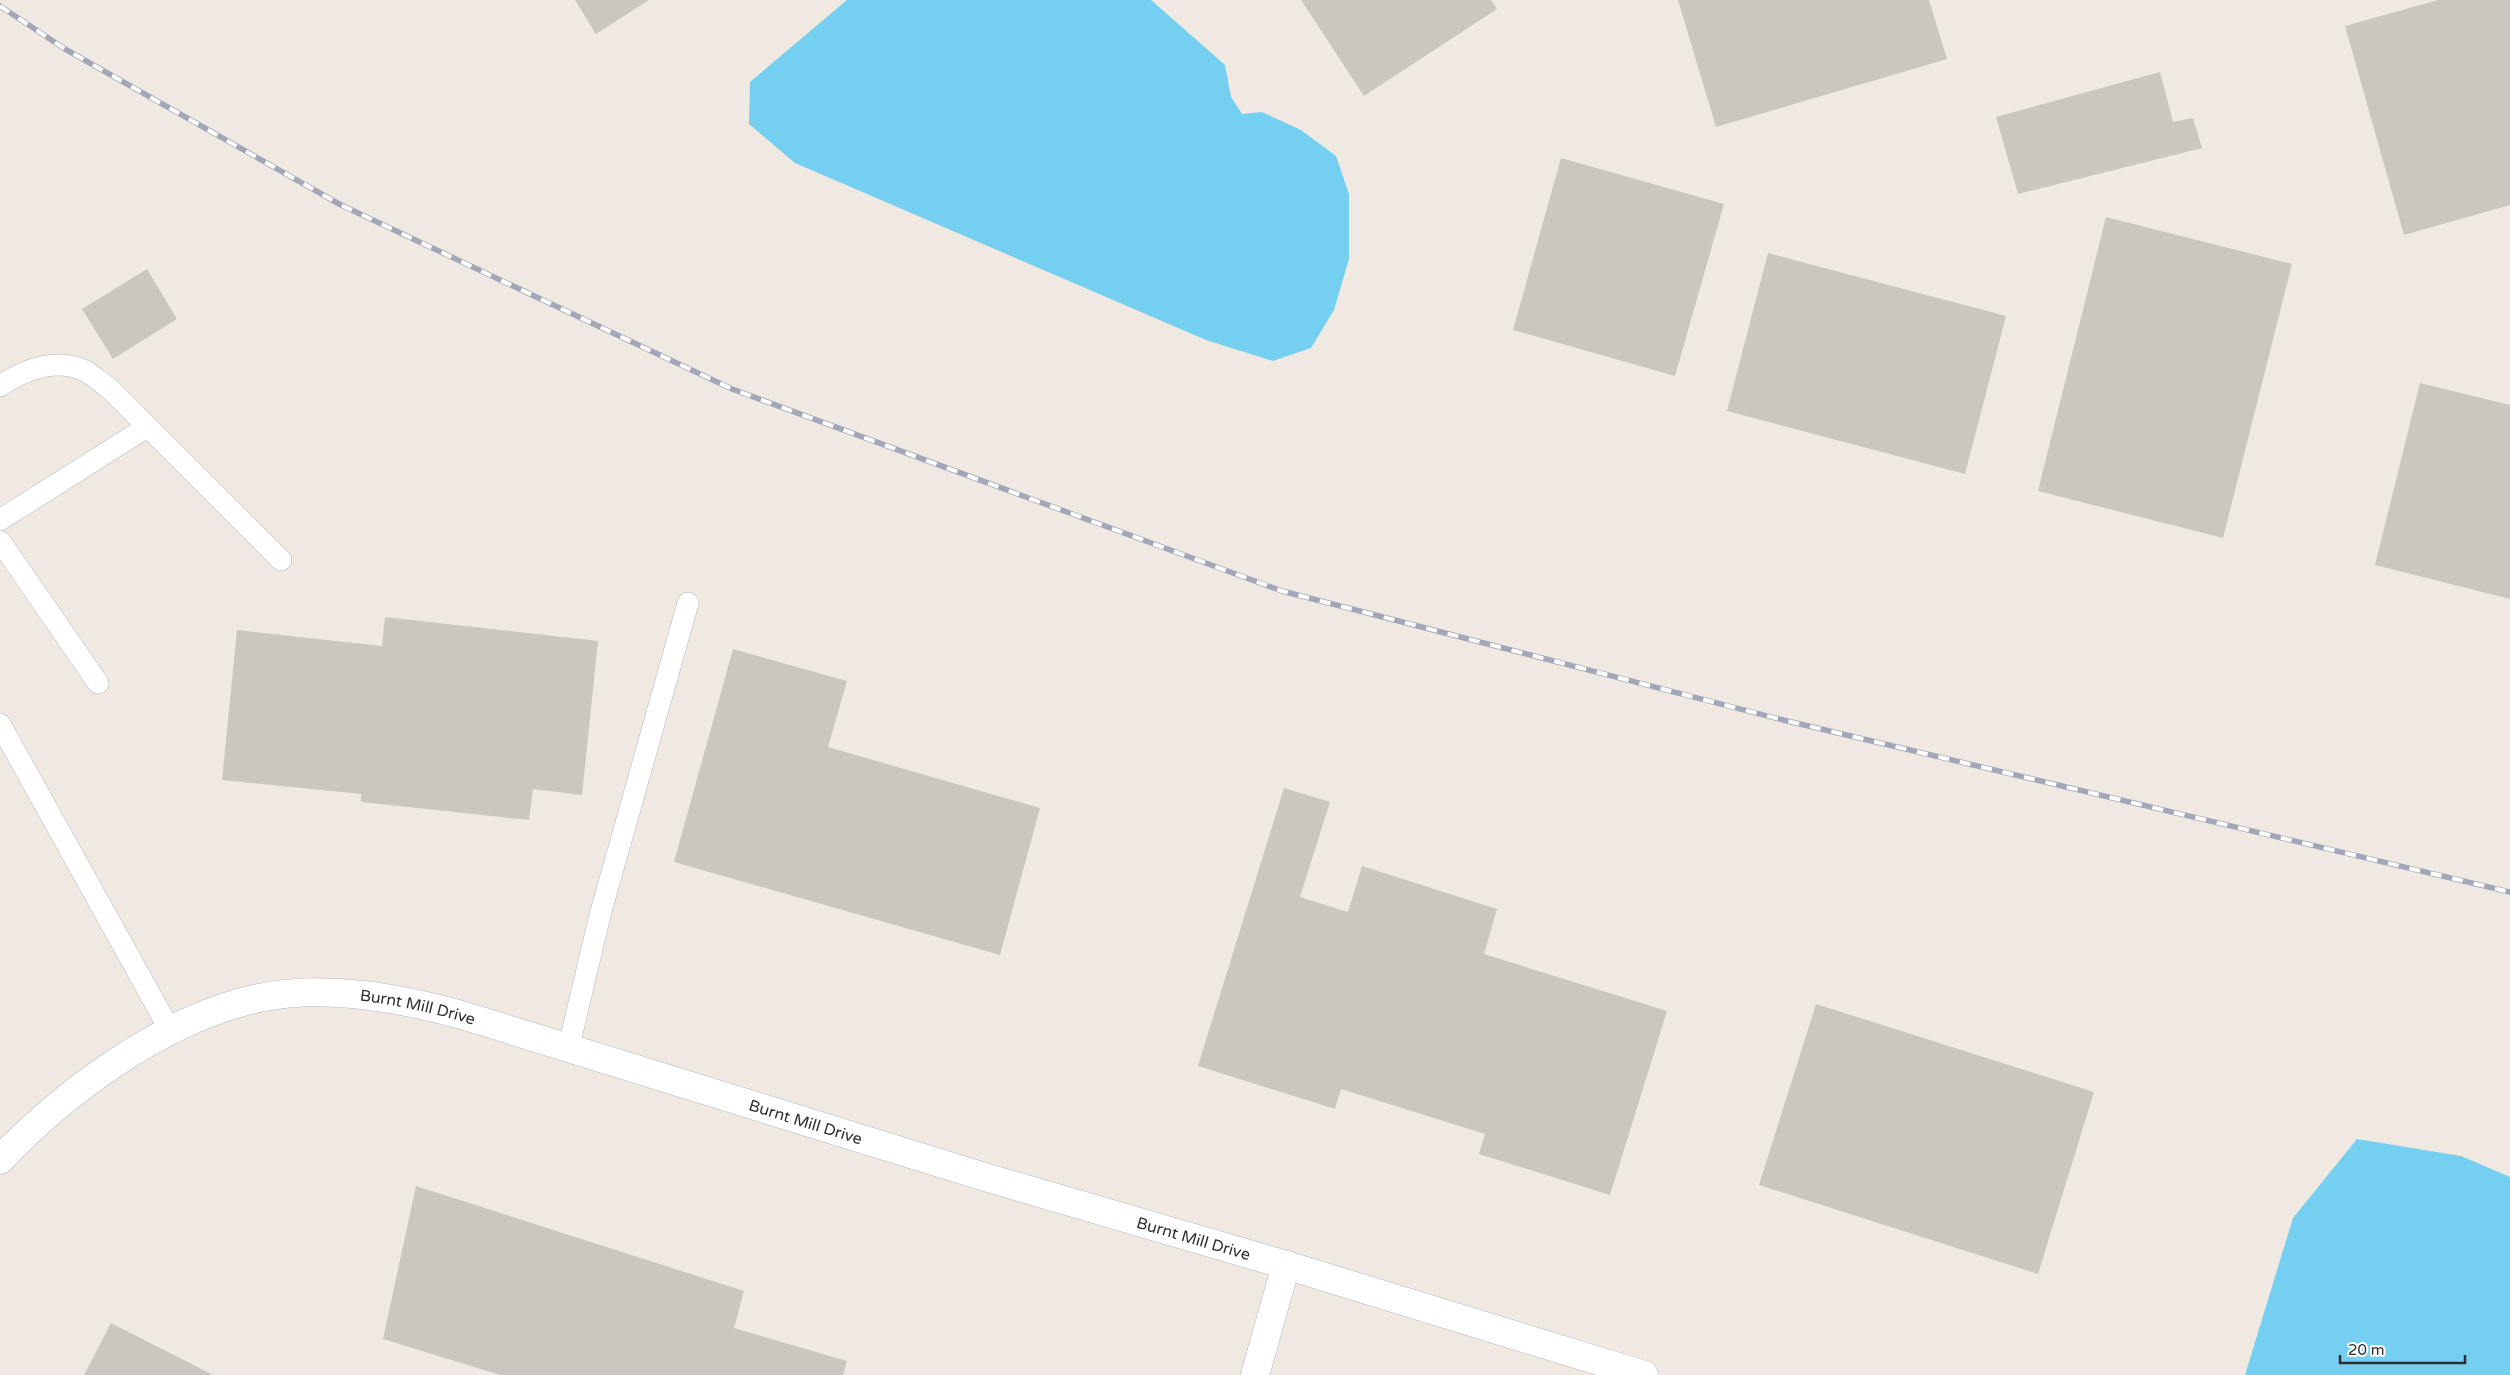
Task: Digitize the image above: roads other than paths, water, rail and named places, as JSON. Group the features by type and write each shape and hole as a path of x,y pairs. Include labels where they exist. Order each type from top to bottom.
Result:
{"street":[{"name":"Burnt Mill Drive","path":"0,1160 26,1133 63,1100 142,1047 230,1005 261,998 306,993 367,995 428,1006 988,1178 1286,1265 1644,1375"},
{"path":"1255,1375 1286,1265"}],"lane":[{"path":"0,386 16,375 35,368 58,365 83,370 109,388 281,560"},
{"path":"0,520 147,427"},
{"path":"0,541 98,683"},
{"path":"568,1050 600,915 688,603"},
{"path":"0,724 171,1032"}],"water":[{"path":"847,0 1151,0 1225,65 1231,97 1242,114 1262,112 1301,130 1336,156 1349,194 1349,259 1334,310 1311,348 1273,361 1206,340 795,163 749,124 750,82"},
{"path":"2357,1139 2461,1156 2510,1177 2510,1375 2245,1375 2293,1218"}],"railway":[{"path":"0,6 65,49 341,205 732,389 1282,591 1783,720 2510,892"}]}
